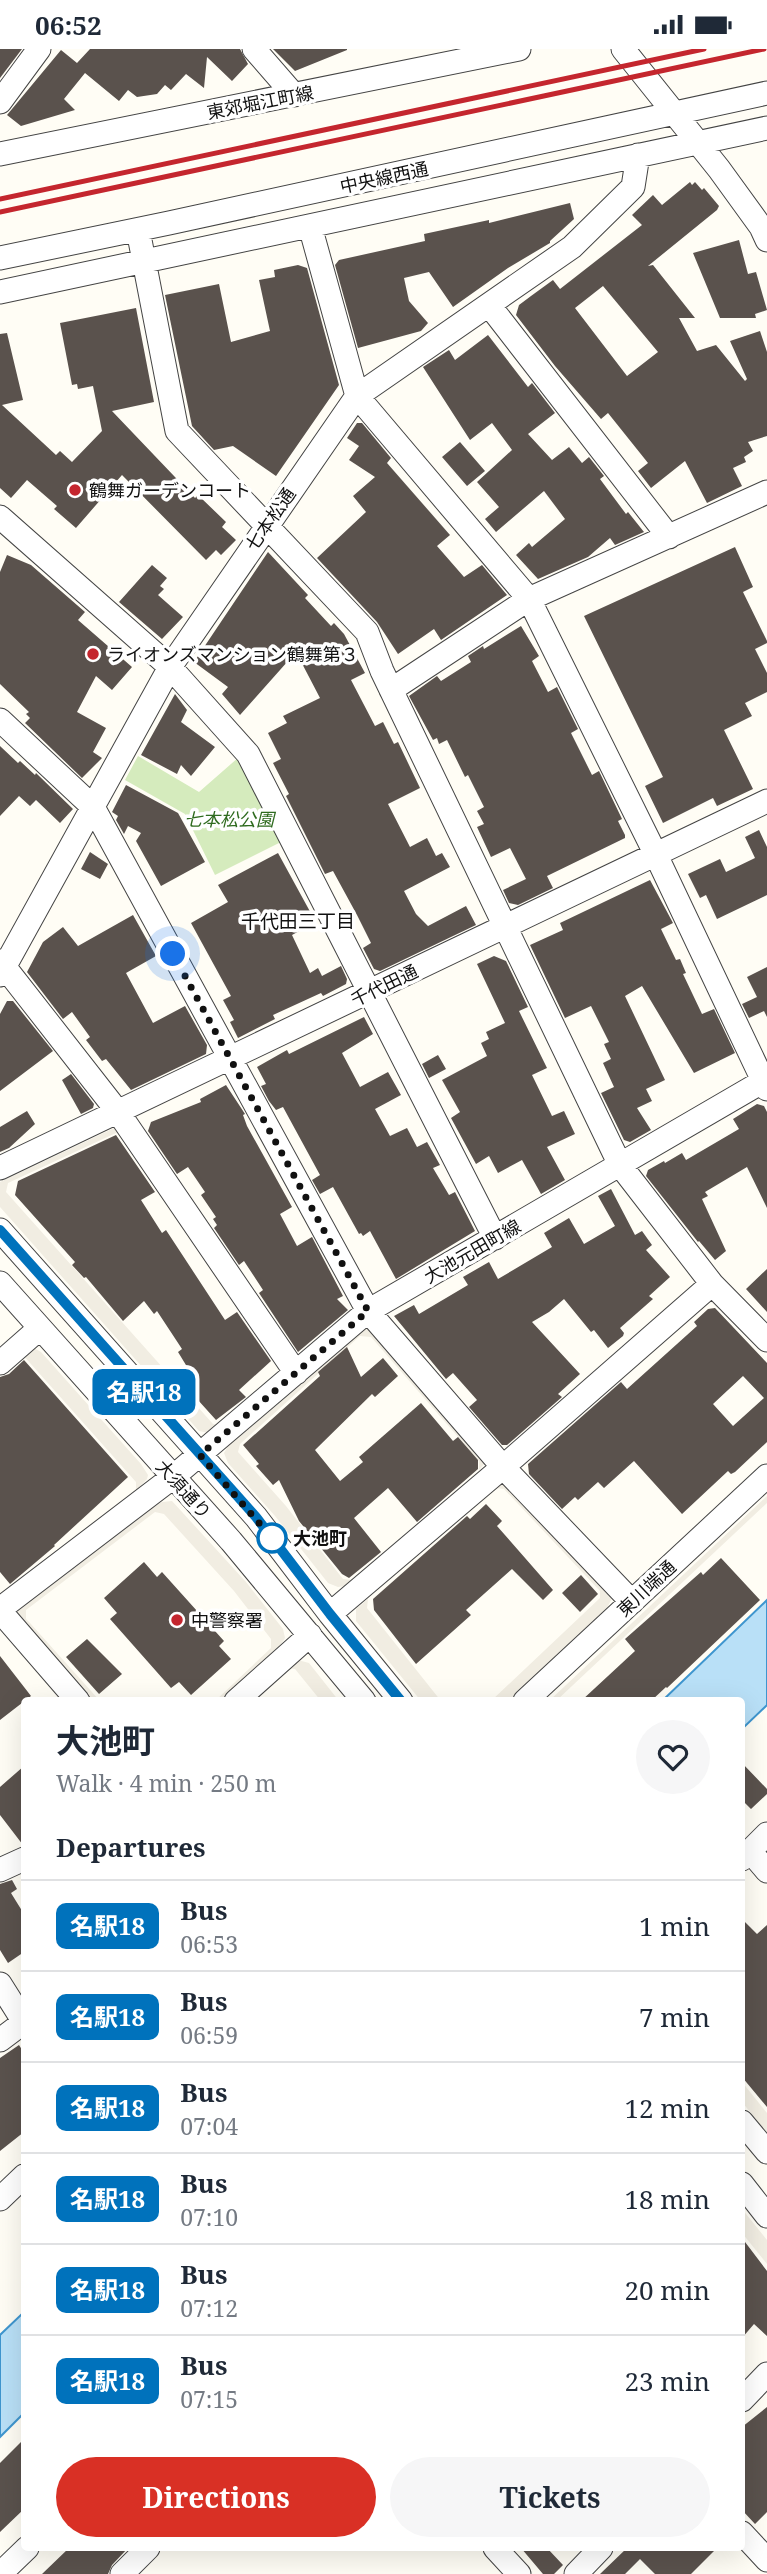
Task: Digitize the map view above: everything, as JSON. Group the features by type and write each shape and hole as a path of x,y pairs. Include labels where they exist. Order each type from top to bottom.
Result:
{"street":[{"path":"0,102 40,49"},
{"path":"254,49 294,95"},
{"name":"東郊堀江町線","path":"0,154 294,95 436,57 519,49"},
{"path":"623,49 673,114 699,142 761,227 767,240"},
{"name":"中央線西通","path":"0,258 767,93"},
{"name":"中央線西通","path":"0,292 767,128"},
{"name":"七本松通","path":"2,968 170,667 357,396 572,247 633,187 638,155"},
{"path":"310,226 357,396 529,599 766,1083"},
{"path":"138,230 177,431 367,632 391,690 620,1165 712,1284 767,1341"},
{"path":"489,305 668,537"},
{"path":"391,690 529,599 767,492"},
{"path":"2,525 170,667 248,754 495,1238"},
{"path":"0,720 93,807 368,1311 503,1467 632,1602"},
{"name":"千代田通","path":"0,1168 767,801"},
{"path":"2,968 118,1112 296,1373"},
{"name":"大池元田町線","path":"0,1610 173,1477 368,1311 766,1083"},
{"name":"大須通り","path":"0,1230 256,1517 398,1697"},
{"name":"大須通り","path":"0,1283 173,1477 310,1635 360,1697"},
{"path":"330,1614 712,1284"},
{"path":"0,1363 40,1328"},
{"name":"東川端通","path":"529,1697 767,1476"},
{"path":"0,1610 75,1697"},
{"path":"240,1697 310,1635"},
{"path":"767,1834 746,1855 767,1871"},
{"path":"0,1870 21,1860"},
{"path":"0,1984 21,2017"},
{"path":"0,2040 21,2024"},
{"path":"745,2126 767,2152"},
{"path":"0,2199 21,2179"},
{"path":"745,2188 767,2216"},
{"path":"745,2397 767,2374"},
{"path":"745,2536 767,2560"},
{"path":"0,2574 23,2551"},
{"path":"122,2574 145,2551"},
{"path":"498,2551 519,2574"},
{"path":"576,2574 598,2551"}],"green space":[{"name":"七本松公園","path":"138,756 199,792 239,757 281,842 215,875 185,814 125,780"}],"shaded area":[{"path":"114,1128 124,1134 116,1133 8,1183 6,1192 213,1424 222,1425 209,1433 199,1431 0,1207 0,1182"},
{"path":"367,1327 486,1462 479,1470 479,1461 371,1337 360,1336 240,1444 238,1452 286,1506 343,1579 352,1580 345,1586 338,1587 328,1583 275,1516 228,1463 224,1453 231,1441"},
{"path":"34,1348 41,1352 141,1464 148,1475 136,1491 136,1482 22,1354"},
{"path":"505,1482 610,1592 612,1598 605,1612 512,1697 495,1697 600,1598 600,1591 504,1489 496,1488"},
{"path":"767,1496 767,1503 560,1697 553,1697"},
{"path":"172,1501 246,1582 283,1629 285,1638 226,1697 219,1697 271,1648 271,1639 234,1591 164,1514 155,1512 26,1610 26,1619 96,1697 85,1697 15,1612 162,1502"},
{"path":"368,1599 367,1608 438,1697 418,1697 356,1621 356,1609"},
{"path":"298,1660 309,1663 336,1697 318,1697 295,1669 286,1668"},
{"path":"745,2086 767,2113 767,2133 745,2106"},
{"path":"745,2213 767,2240 767,2264 745,2237"}],"water":[{"path":"767,1600 767,1705 745,1726 745,1697 666,1697"},
{"path":"21,2315 21,2416 0,2437 0,2335"}],"building":[{"path":"0,49 22,49 0,78"},
{"path":"90,49 240,49 248,64 232,81 207,57 204,88 186,74 171,90 165,85 157,94 137,97 128,90 119,101 85,73 64,99 75,110 21,126 7,115 61,50 77,63"},
{"path":"273,49 347,49 347,50 295,71"},
{"path":"690,182 692,185 695,182 702,190 704,188 719,206 648,266 653,265 695,318 679,318 697,351 716,345 745,381 747,379 730,341 760,331 767,352 767,436 748,442 753,451 744,457 746,462 733,468 742,486 707,503 685,461 651,488 638,471 648,463 608,413 601,419 516,315 519,305 553,280 560,289 642,225 632,215 653,195 662,205","holes":["603,286 658,352 627,376 575,308"]},
{"path":"570,203 574,219 550,243 508,268 453,307 429,272 404,278 409,301 428,323 421,331 358,348 335,265 339,260 425,241 424,234 489,220 489,223"},
{"path":"739,240 748,274 756,272 767,310 755,314 756,318 720,318 693,253"},
{"path":"298,265 307,268 339,385 276,476 233,446 214,450 192,426 165,295 219,284 231,342 270,331 259,280 275,277 274,270"},
{"path":"136,308 154,402 112,411 195,498 198,495 226,522 222,527 236,540 221,555 216,550 206,560 122,475 76,528 54,509 57,506 27,480 11,498 0,488 0,334 7,333 23,400 2,405 56,455 60,451 72,462 102,431 93,386 78,389 77,384 72,385 60,323"},
{"path":"488,335 528,387 532,383 555,413 528,434 552,460 569,447 582,463 589,457 604,476 600,479 626,514 628,512 644,532 615,545 610,538 588,557 538,579 516,555 529,543 532,547 565,519 544,491 496,532 485,519 499,507 477,482 512,450 492,423 470,440 423,367 449,350 455,360"},
{"path":"357,423 362,423 391,458 387,463 450,535 437,546 464,577 482,565 507,595 441,640 434,629 398,654 377,622 317,558 366,512 353,496 375,477 349,460 359,446 347,438"},
{"path":"460,442 485,471 467,486 442,457"},
{"path":"735,547 753,587 743,592 767,641 755,649 767,673 767,692 745,703 752,716 724,730 753,789 717,806 713,798 663,823 645,786 663,777 584,616"},
{"path":"268,552 308,595 305,598 331,626 334,623 344,634 365,673 351,680 375,726 383,722 394,744 398,742 420,788 388,804 410,847 427,838 436,856 442,853 450,867 404,891 416,914 428,926 466,906 476,925 380,971 374,969 363,948 371,943 357,915 333,871 325,874 286,796 289,794 273,763 281,759 268,733 287,723 283,716 320,698 296,652 240,715 222,694 228,687 194,662"},
{"path":"7,555 31,565 85,612 78,620 132,667 112,690 96,676 77,712 106,728 93,752 102,758 82,778 25,723 30,718 26,714 29,712 0,684 0,572"},
{"path":"152,565 167,578 160,586 164,589 158,595 183,617 162,639 119,602"},
{"path":"521,626 539,656 532,661 548,692 557,687 578,729 571,733 592,775 599,771 622,819 618,821 625,838 547,876 553,888 518,905 509,903 503,890 526,879 510,848 491,857 477,827 484,824 477,811 484,807 468,775 465,777 447,740 439,744 437,738 433,740 409,696 437,676 441,681 471,662 468,656"},
{"path":"175,694 187,710 181,722 215,747 191,776 181,765 177,774 141,755"},
{"path":"0,746 18,763 20,761 35,775 36,773 73,809 60,823 36,800 30,806 19,796 0,816"},
{"path":"126,785 178,813 205,862 161,886 136,841 141,833 128,826 124,834 116,820 118,816 112,812"},
{"path":"759,830 767,847 767,895 717,919 706,895 700,898 688,874 720,859 726,872 755,858 745,837"},
{"path":"90,852 108,864 100,879 81,869"},
{"path":"278,853 313,917 311,918 314,923 292,935 310,973 318,968 322,976 341,966 347,979 346,984 273,1015 275,1019 238,1038 230,1022 234,1020 223,1000 231,996 191,923 228,902 218,885"},
{"path":"650,880 673,923 661,929 676,960 680,959 686,973 683,974 702,1014 714,1009 735,1053 694,1073 642,986 625,996 665,1080 646,1089 652,1101 637,1108 651,1130 630,1142 624,1140 601,1093 614,1087 603,1063 611,1059 604,1044 609,1042 591,1006 565,1018 530,945 563,930 560,923"},
{"path":"133,915 156,956 126,973 153,1023 185,1006 207,1045 206,1054 131,1090 106,1059 102,1061 86,1040 90,1037 72,1012 63,1019 27,972 43,942 63,927 78,946"},
{"path":"494,956 506,961 528,1007 519,1011 547,1068 532,1075 552,1116 564,1111 575,1134 547,1147 565,1180 541,1194 522,1160 498,1173 489,1156 476,1164 451,1118 460,1112 442,1080 487,1056 481,1043 489,1039 486,1032 505,1023 477,964"},
{"path":"767,967 767,1017 764,1011 749,1018 742,1004 757,997 747,977"},
{"path":"7,1001 13,1001 53,1051 0,1091 0,1014"},
{"path":"364,1017 373,1034 342,1053 360,1087 388,1072 401,1095 375,1109 390,1136 407,1128 417,1147 427,1142 440,1165 433,1168 449,1195 455,1192 475,1231 396,1279 370,1231 363,1236 359,1234 333,1187 320,1194 312,1180 320,1175 283,1107 276,1110 269,1101 261,1086 266,1084 257,1067 287,1050 289,1054"},
{"path":"438,1055 446,1069 429,1078 422,1064"},
{"path":"71,1074 94,1104 93,1108 81,1114 62,1080"},
{"path":"226,1085 245,1114 243,1115 247,1126 292,1207 280,1214 297,1246 312,1237 343,1296 337,1299 348,1310 298,1352 259,1293 263,1290 244,1261 239,1265 214,1228 217,1225 213,1219 216,1217 201,1195 205,1192 188,1167 177,1174 148,1131 151,1122 201,1102 200,1099"},
{"path":"757,1104 764,1106 767,1112 767,1208 747,1167 705,1192 708,1196 702,1199 726,1251 715,1260 646,1176 648,1170 664,1161 665,1163 682,1153 686,1160 739,1129 733,1119"},
{"path":"27,1111 35,1124 9,1148 0,1152 0,1127"},
{"path":"116,1135 155,1192 141,1200 162,1233 166,1230 225,1320 237,1312 271,1361 239,1390 246,1397 216,1420 179,1379 189,1370 178,1352 182,1349 157,1311 154,1314 144,1301 123,1321 86,1277 72,1265 75,1262 15,1195 18,1181"},
{"path":"611,1189 635,1235 642,1231 652,1245 646,1250 670,1277 649,1296 653,1299 620,1328 623,1336 608,1348 564,1299 532,1322 580,1374 558,1394 562,1397 507,1445 502,1445 469,1407 477,1400 453,1373 446,1379 394,1316 414,1305 419,1314 468,1285 463,1277 489,1262 498,1279 552,1247 544,1233 569,1218 584,1244 615,1226 598,1196"},
{"path":"767,1269 767,1312 746,1289"},
{"path":"715,1308 767,1363 767,1442 735,1472 731,1474 728,1471 682,1514 634,1461 604,1488 598,1482 578,1500 575,1497 562,1509 529,1474 528,1464 621,1382 627,1389 697,1326 694,1322 708,1309","holes":["743,1376 764,1398 733,1426 713,1404"]},
{"path":"347,1347 361,1377 383,1358 398,1376 375,1397 372,1394 315,1450 340,1481 363,1462 359,1457 421,1403 453,1441 458,1437 478,1460 478,1469 417,1522 388,1488 354,1518 381,1552 349,1578 342,1574 299,1521 279,1480 273,1485 256,1466 259,1464 243,1445 320,1376 318,1372"},
{"path":"24,1360 128,1477 10,1584 0,1572 0,1377 9,1374"},
{"path":"486,1504 502,1521 497,1526 553,1590 543,1600 512,1569 466,1610 471,1615 416,1664 374,1610 373,1599 467,1516 470,1519"},
{"path":"721,1558 760,1600 655,1697 585,1697 635,1651 625,1639 701,1572 703,1575"},
{"path":"144,1562 157,1577 162,1572 224,1641 219,1646 231,1659 191,1695 179,1682 171,1688 110,1619 117,1613 104,1598"},
{"path":"581,1575 598,1594 580,1612 562,1593"},
{"path":"87,1639 122,1674 99,1694 66,1657"},
{"path":"0,1656 31,1696 21,1697 21,1704 0,1720"},
{"path":"745,1766 767,1789 767,1794 751,1809 745,1803"},
{"path":"21,1769 21,1842 0,1815 0,1787"},
{"path":"12,1880 17,1889 11,1893 21,1909 21,1954 8,1963 0,1950 0,1884"},
{"path":"745,1922 757,1934 767,1925 767,2107 745,2081"},
{"path":"19,2045 21,2048 21,2134 0,2151 0,2058"},
{"path":"745,2242 767,2271 767,2336 754,2324 745,2334"},
{"path":"767,2407 767,2512 755,2524 745,2513 745,2425"},
{"path":"21,2442 21,2512 0,2532 0,2463"},
{"path":"66,2551 125,2551 112,2565 108,2574 42,2574"},
{"path":"524,2551 550,2551 563,2565 554,2574 543,2574"},
{"path":"624,2551 714,2551 691,2574 655,2574 640,2559 625,2574 600,2574"}],"railway":[{"path":"0,199 704,49"},
{"path":"0,212 764,49"}],"bus line":[{"name":"名駅18","path":"0,1230 256,1517 398,1697"}],"place":[{"name":"鶴舞ガーデンコート","path":"75,490"},
{"name":"ライオンズマンション鶴舞第３","path":"93,654"},
{"name":"大池町","path":"272,1538"},
{"name":"中警察署","path":"177,1620"}],"district":[{"name":"千代田三丁目","path":"298,921"}],"route":[{"path":"173,954 368,1311 200,1455 272,1538"}]}
